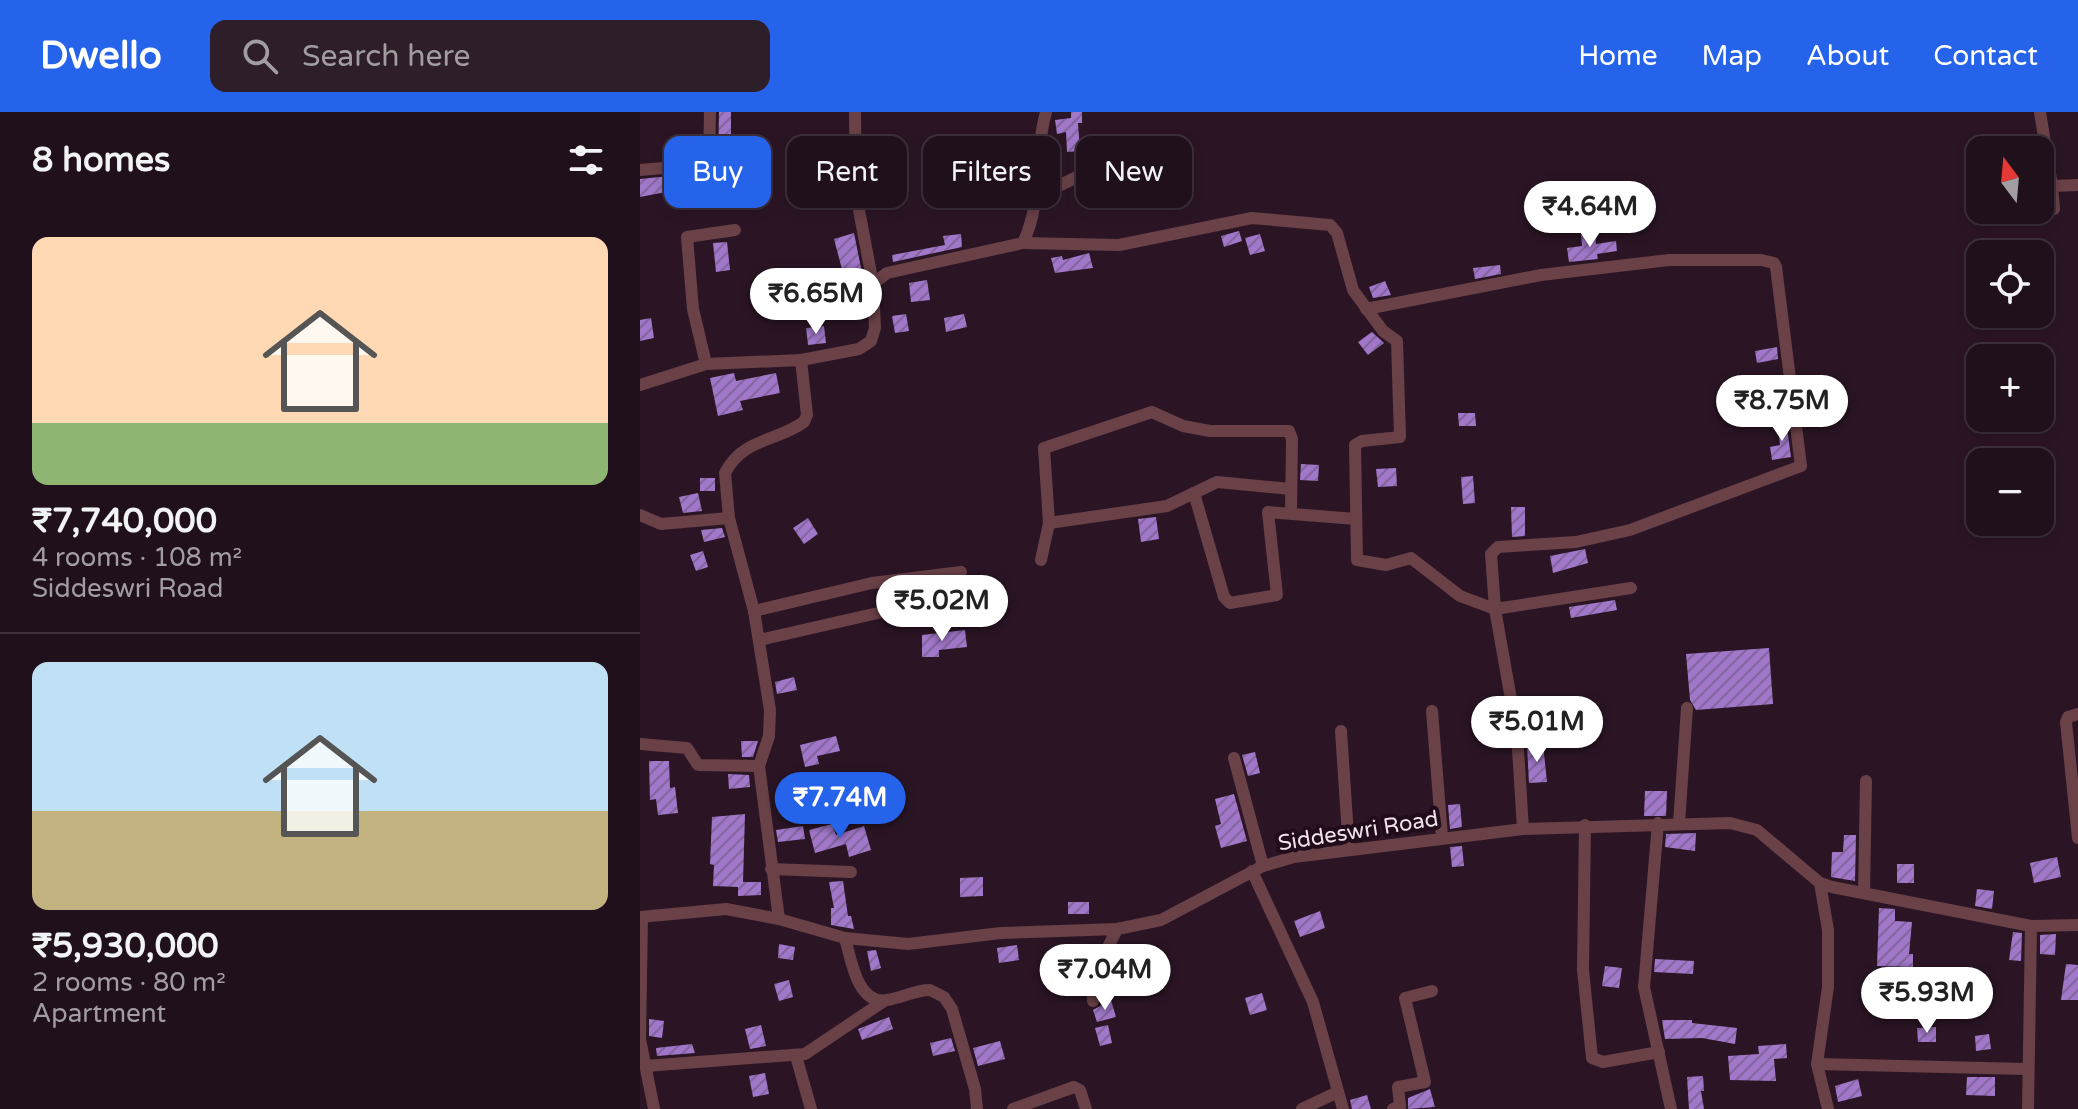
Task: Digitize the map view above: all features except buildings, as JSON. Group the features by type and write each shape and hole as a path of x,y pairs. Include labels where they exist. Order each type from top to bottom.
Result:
{"street":[{"path":"640,170 709,164 710,112"},
{"path":"640,382 706,364 801,360 859,349 871,341 875,328 873,284 856,194 855,112"},
{"path":"1040,136 1046,112"},
{"path":"2040,112 2044,136"},
{"path":"2054,186 2078,185"},
{"path":"1023,243 1034,208"},
{"path":"873,284 887,273 1023,243 1119,245 1252,218 1330,225 1337,233 1351,284 1366,309 1397,341 1401,433 1396,439 1356,443 1357,560 1386,565 1411,558 1460,596 1495,609 1631,588"},
{"path":"706,364 693,309 687,237 735,230"},
{"path":"1366,309 1516,279 1656,261 1761,260 1774,263 1776,267 1801,466 1630,530 1576,542 1498,547 1491,554 1495,609 1517,733 1523,829"},
{"path":"779,919 759,766 770,722 754,611 729,518 724,482 730,463 757,440 804,422 807,415 801,360"},
{"path":"1041,560 1049,523 1044,448 1152,412 1183,426 1210,431 1289,431 1292,439 1291,513"},
{"path":"1049,523 1167,506 1217,482 1291,489"},
{"path":"1194,493 1224,597 1230,603 1277,595 1267,514 1356,519"},
{"path":"640,515 661,524 729,518"},
{"path":"754,611 872,583 961,572"},
{"path":"759,640 891,610 968,598"},
{"path":"1679,823 1687,708"},
{"path":"1432,711 1442,837"},
{"path":"2078,714 2068,717 2066,722 2078,838"},
{"path":"1341,731 1349,850"},
{"path":"640,744 687,748 698,765 759,766"},
{"path":"1234,758 1257,868 1313,1002 1343,1109"},
{"path":"1864,893 1866,781"},
{"path":"1658,823 1644,987 1671,1109"},
{"name":"Siddeswri Road","path":"641,917 707,908 779,919 845,938 920,944 1001,933 1117,929 1161,920 1257,868 1349,850 1523,829 1730,823 1751,827 1820,883 2031,926 2078,925"},
{"path":"1585,825 1583,970 1592,1058 1603,1062 1659,1052"},
{"path":"771,869 851,872"},
{"path":"1820,883 1828,930 1828,987 1817,1064 1828,1109"},
{"path":"641,917 640,1039 654,1109"},
{"path":"2028,1109 2031,926"},
{"path":"1093,1001 1093,978 1117,929"},
{"path":"845,938 861,988 884,1001"},
{"path":"645,1066 796,1056 813,1051 884,1001 930,990 944,997 952,1009 975,1089 977,1109"},
{"path":"1393,1109 1400,1106 1398,1087 1425,1082 1405,998 1432,991"},
{"path":"796,1056 811,1109"},
{"path":"1817,1064 2027,1069"},
{"path":"1013,1109 1074,1087 1080,1090 1086,1109"},
{"path":"1302,1109 1338,1092"}]}
